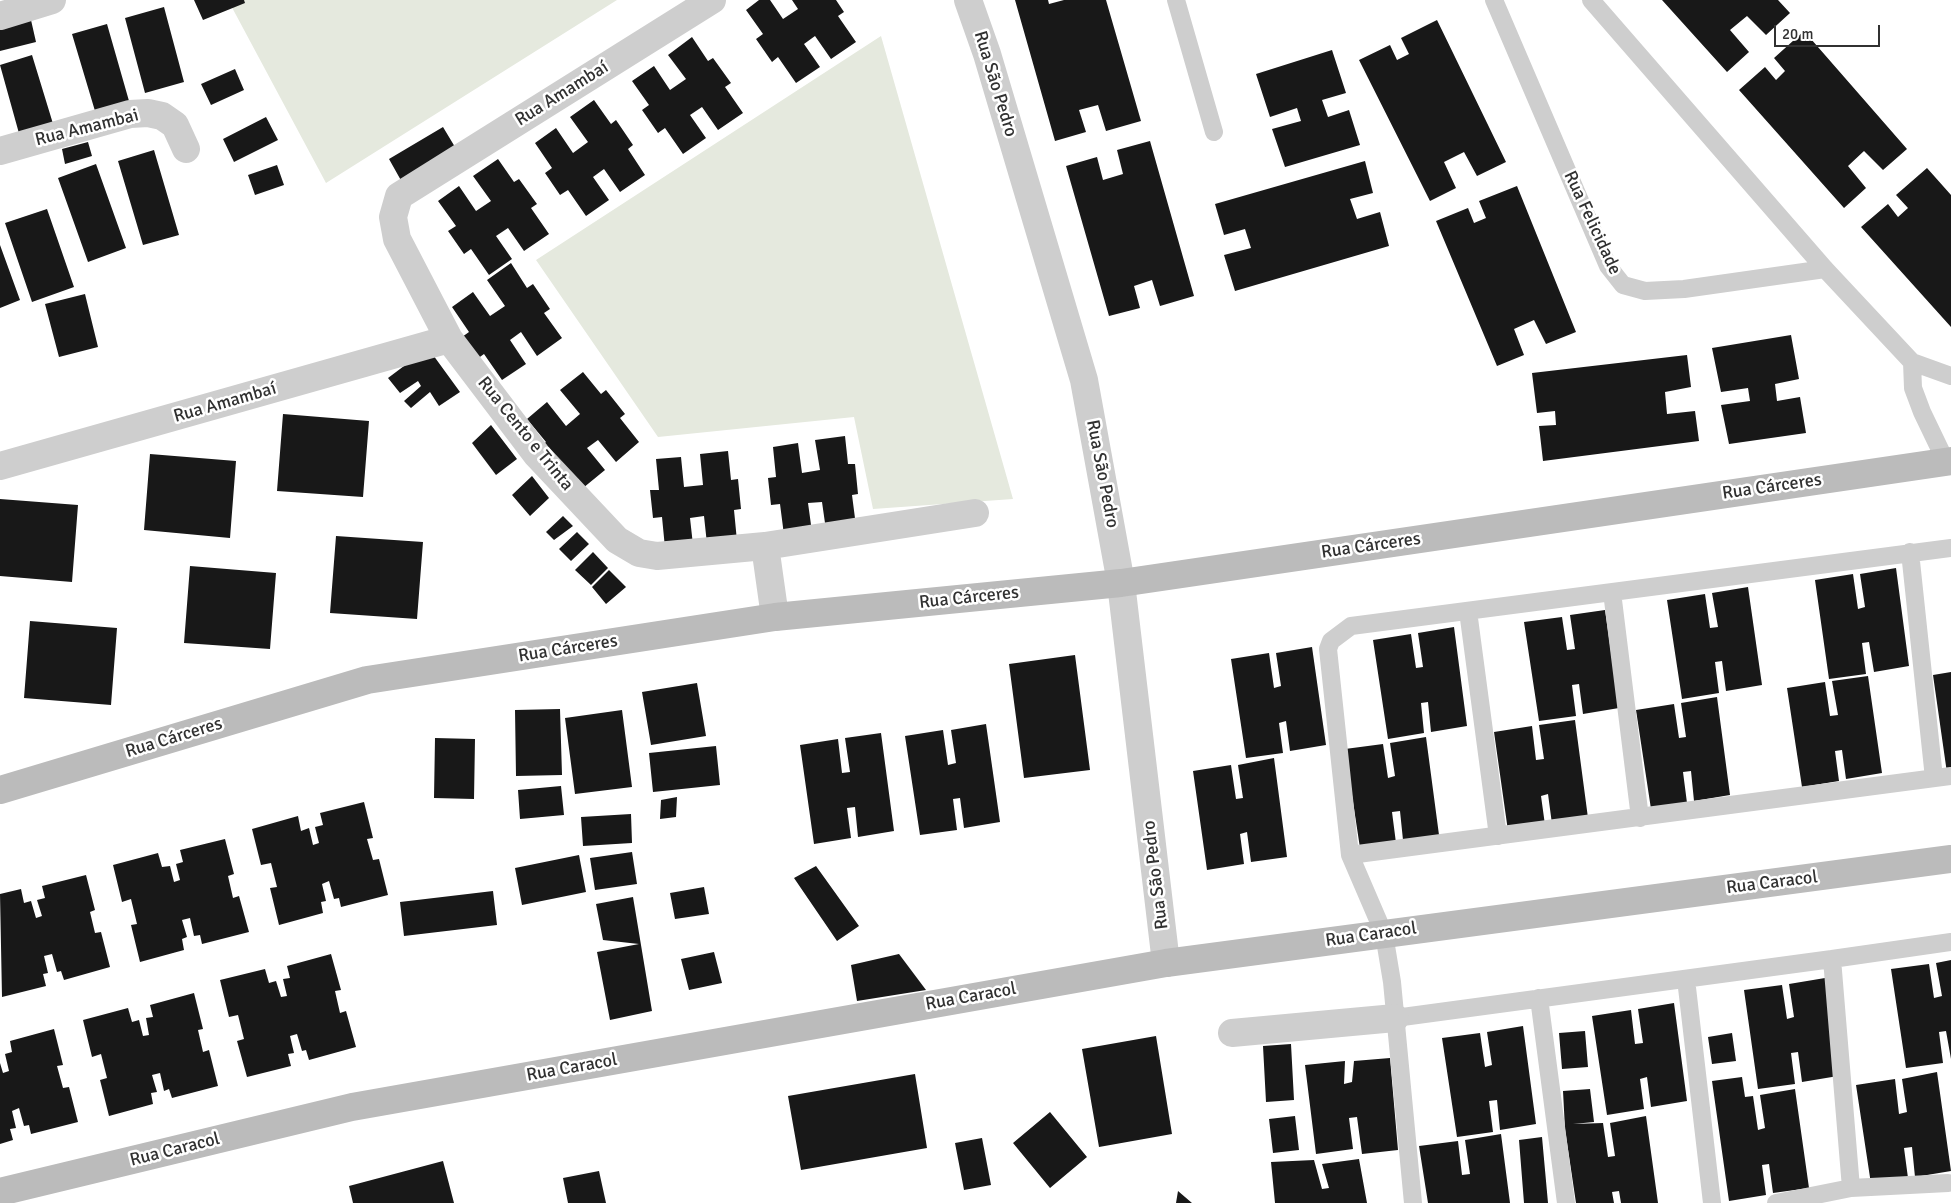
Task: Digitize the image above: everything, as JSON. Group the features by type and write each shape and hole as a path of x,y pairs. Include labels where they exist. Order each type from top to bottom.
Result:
{"street":[{"path":"0,16 52,0"},
{"name":"Rua Amambaí","path":"412,188 712,0"},
{"name":"Rua São Pedro","path":"968,0 987,54 1084,380 1121,582 1166,962"},
{"name":"Rua Amambai","path":"0,151 130,114 148,113 162,116 175,125 186,149"},
{"name":"Rua Cento e Trinta","path":"412,188 399,196 393,217 397,239 450,339 537,455 617,540 639,553 657,556 766,546 975,513"},
{"name":"Rua Amambaí","path":"0,466 450,339"},
{"name":"Rua Cárceres","path":"0,790 367,680 775,617 1121,582 1948,462"},
{"path":"766,546 775,617"},
{"name":"Rua Caracol","path":"0,1192 352,1107 1166,962 1951,859"},
{"path":"1232,1033 1395,1018"}],"lane":[{"path":"1176,0 1214,132"},
{"name":"Rua Felicidade","path":"1494,0 1608,266 1623,285 1645,291 1684,288 1825,269"},
{"path":"1591,0 1825,269 1912,362 1951,376"},
{"path":"1912,362 1913,388 1922,412 1948,462"},
{"path":"1413,1203 1392,982 1384,934 1350,855 1328,649 1331,641 1351,626 1951,548"},
{"path":"1350,855 1943,777 1910,552"},
{"path":"1612,592 1640,818"},
{"path":"1468,611 1498,836"},
{"path":"1395,1018 1951,942"},
{"path":"1832,959 1851,1188"},
{"path":"1686,979 1712,1203"},
{"path":"1539,998 1566,1203"},
{"path":"1776,1203 1851,1188 1948,1183"}],"shaded area":[{"path":"228,0 617,0 326,183"},
{"path":"881,36 1013,499 873,509 854,417 658,437 536,260"}],"building":[{"path":"194,0 244,0 245,3 203,20"},
{"path":"759,0 770,0 783,19 798,9 792,0 836,0 844,12 838,16 856,42 831,59 815,36 804,44 820,67 796,83 778,57 772,62 756,39 763,34 746,10"},
{"path":"1015,0 1048,0 1049,4 1064,0 1106,0 1141,121 1106,131 1098,105 1079,110 1086,132 1055,141"},
{"path":"1662,0 1778,0 1790,13 1766,35 1747,16 1730,30 1749,52 1727,72"},
{"path":"164,7 184,82 145,93 125,18"},
{"path":"31,20 36,42 0,51 0,27"},
{"path":"1437,20 1506,162 1477,176 1464,152 1444,162 1456,188 1430,201 1359,60 1390,45 1397,60 1409,54 1401,38"},
{"path":"107,24 129,101 95,111 72,34"},
{"path":"1804,31 1907,149 1883,170 1864,151 1848,166 1866,188 1844,208 1739,90 1765,67 1776,80 1785,71 1774,58"},
{"path":"692,37 708,61 713,58 731,83 725,87 743,113 718,130 702,107 690,115 706,138 683,154 665,128 658,133 642,110 649,105 632,81 654,66 670,90 686,79 668,55"},
{"path":"1332,50 1346,93 1322,100 1328,117 1349,110 1360,145 1285,167 1272,129 1301,121 1297,108 1270,117 1256,74"},
{"path":"32,55 54,127 20,137 0,65"},
{"path":"235,69 244,90 211,105 201,84"},
{"path":"594,100 611,124 616,120 633,145 628,149 645,175 620,192 604,169 593,177 609,200 586,216 568,190 560,195 545,173 552,168 535,143 556,128 573,153 588,142 570,117"},
{"path":"266,117 278,140 234,162 223,139"},
{"path":"443,127 458,152 403,184 389,159"},
{"path":"1150,141 1194,296 1160,306 1152,280 1134,286 1140,308 1109,316 1066,166 1097,157 1103,180 1123,174 1117,150"},
{"path":"88,142 92,156 65,164 62,149"},
{"path":"154,150 179,235 143,245 118,161"},
{"path":"498,159 514,182 519,179 537,204 531,208 549,234 524,251 508,228 496,236 512,259 489,275 471,249 464,254 448,231 456,226 438,201 459,186 476,211 491,201 473,176"},
{"path":"1365,161 1373,193 1350,199 1357,219 1380,212 1389,246 1235,291 1224,255 1251,248 1245,229 1224,235 1215,204"},
{"path":"96,164 126,248 88,262 58,178"},
{"path":"277,165 284,185 255,195 248,175"},
{"path":"1927,168 1951,195 1951,327 1861,227 1888,204 1898,217 1908,208 1896,195"},
{"path":"1517,186 1576,332 1546,344 1534,320 1514,329 1524,355 1497,366 1436,221 1468,208 1474,223 1486,218 1479,201"},
{"path":"47,209 74,287 32,302 5,223"},
{"path":"0,245 20,300 0,308"},
{"path":"511,263 527,288 533,284 550,309 544,313 562,338 537,356 521,332 510,340 526,364 502,380 484,354 477,359 462,337 469,332 452,307 473,292 490,316 505,306 487,280"},
{"path":"85,294 98,347 59,357 45,304"},
{"path":"1791,335 1799,379 1775,384 1777,401 1800,397 1806,433 1729,444 1721,405 1750,401 1748,388 1721,392 1712,348"},
{"path":"428,348 460,392 439,406 430,392 411,408 404,401 421,386 418,381 400,393 388,378"},
{"path":"1687,355 1691,387 1665,392 1667,414 1695,411 1699,441 1543,461 1539,426 1556,425 1555,411 1537,413 1532,373"},
{"path":"583,372 601,394 606,390 625,414 620,418 639,442 616,462 598,440 587,448 605,470 583,488 539,448 546,442 527,419 547,402 566,426 580,414 560,390"},
{"path":"283,414 369,421 363,497 277,491"},
{"path":"491,425 517,459 496,475 472,443"},
{"path":"845,436 848,464 855,464 858,494 852,495 856,526 826,530 822,502 808,503 812,532 784,535 780,504 771,505 768,478 776,477 773,447 798,443 802,473 820,470 815,440"},
{"path":"728,451 731,480 738,479 741,509 734,510 737,541 707,544 704,516 690,518 693,545 665,548 662,517 653,518 650,490 659,490 656,459 681,457 684,487 703,485 700,454"},
{"path":"150,454 236,461 230,538 144,530"},
{"path":"532,476 549,498 530,516 512,495"},
{"path":"0,499 78,505 72,582 0,576"},
{"path":"563,516 573,526 554,540 546,532"},
{"path":"577,532 589,544 571,561 559,549"},
{"path":"336,536 423,542 417,619 330,613"},
{"path":"593,552 608,568 591,585 575,570"},
{"path":"190,566 276,573 270,649 184,643"},
{"path":"1896,568 1909,666 1874,672 1869,642 1862,643 1866,674 1829,679 1815,580 1853,574 1858,609 1865,607 1860,574"},
{"path":"609,570 626,587 606,604 592,587"},
{"path":"1748,587 1762,685 1726,691 1722,661 1715,662 1719,693 1682,699 1667,600 1705,594 1710,628 1718,627 1712,593"},
{"path":"1605,610 1619,708 1583,714 1579,684 1572,685 1576,716 1539,721 1524,622 1562,617 1567,650 1575,649 1570,615"},
{"path":"30,621 117,628 111,705 24,698"},
{"path":"1454,627 1467,726 1431,732 1428,702 1421,703 1424,733 1388,739 1373,640 1411,634 1416,668 1423,667 1418,633"},
{"path":"1312,647 1326,745 1290,751 1286,721 1279,723 1283,753 1246,758 1231,659 1269,653 1274,688 1281,686 1276,653"},
{"path":"1075,655 1090,770 1024,778 1009,664"},
{"path":"1951,672 1951,773 1947,773 1933,675"},
{"path":"1868,676 1882,773 1846,779 1842,750 1835,751 1839,781 1802,787 1787,688 1825,682 1830,716 1838,715 1832,681"},
{"path":"697,683 706,736 651,745 642,692"},
{"path":"1717,697 1730,795 1694,801 1691,771 1683,772 1687,803 1651,809 1636,710 1674,704 1679,738 1686,737 1681,703"},
{"path":"560,709 562,775 516,776 515,710"},
{"path":"622,710 632,787 575,794 565,718"},
{"path":"1575,720 1588,818 1552,824 1548,794 1541,796 1545,825 1508,831 1494,732 1532,726 1536,760 1544,759 1539,725"},
{"path":"986,724 1000,822 964,828 960,798 953,799 957,830 920,835 905,736 943,730 948,765 956,763 951,730"},
{"path":"881,733 894,831 858,837 855,807 847,808 851,838 814,844 800,745 838,739 842,773 850,772 845,738"},
{"path":"1426,737 1439,835 1403,840 1400,811 1392,812 1396,843 1360,848 1345,749 1383,744 1388,778 1395,776 1390,743"},
{"path":"435,738 475,739 474,799 434,798"},
{"path":"716,746 720,785 653,792 649,753"},
{"path":"1274,758 1287,857 1251,862 1247,832 1240,834 1244,864 1207,870 1193,771 1231,765 1236,799 1243,798 1238,765"},
{"path":"561,786 564,815 520,819 518,790"},
{"path":"677,797 676,817 660,819 661,800"},
{"path":"364,802 373,838 367,839 373,860 379,859 388,895 341,907 339,898 334,899 329,881 322,884 326,901 321,902 323,913 279,925 270,888 277,887 271,863 261,865 252,829 298,816 301,831 309,828 313,845 319,843 315,827 323,825 320,813"},
{"path":"631,814 632,843 583,846 581,817"},
{"path":"225,839 234,874 228,876 233,898 239,896 249,932 202,944 200,935 194,936 190,918 182,920 187,937 182,939 184,950 140,962 131,925 137,924 131,899 122,902 113,865 158,853 162,867 170,866 174,882 180,880 176,864 183,862 180,850"},
{"path":"632,852 637,884 595,890 590,858"},
{"path":"579,855 586,892 522,905 515,868"},
{"path":"816,866 859,926 837,941 794,878"},
{"path":"86,875 95,910 90,912 95,933 101,932 110,967 64,980 61,971 57,972 52,954 44,956 48,973 43,974 46,986 2,997 0,894 21,889 24,903 31,901 36,918 42,916 37,900 45,898 42,886"},
{"path":"704,887 709,914 675,919 670,893"},
{"path":"493,891 497,925 404,936 400,902"},
{"path":"633,897 652,1011 610,1020 597,952 639,944 603,940 596,904"},
{"path":"714,952 722,983 689,990 681,959"},
{"path":"331,954 341,990 335,991 340,1013 346,1011 356,1047 309,1060 306,1050 302,1051 297,1034 290,1036 294,1053 288,1054 291,1066 247,1077 237,1041 244,1039 238,1015 229,1017 220,980 265,969 269,983 276,981 281,997 287,996 283,979 290,978 287,966"},
{"path":"899,954 926,990 857,1001 851,965"},
{"path":"1951,960 1951,1059 1946,1031 1939,1032 1943,1063 1906,1068 1891,969 1929,964 1934,998 1942,996 1936,963"},
{"path":"1825,978 1838,1076 1802,1082 1798,1052 1791,1053 1795,1084 1758,1089 1744,990 1782,985 1787,1019 1794,1017 1789,984"},
{"path":"194,993 203,1029 198,1030 203,1052 209,1050 218,1086 172,1098 169,1089 164,1091 160,1073 152,1075 157,1092 151,1093 153,1104 109,1116 100,1080 107,1078 101,1054 92,1057 83,1020 128,1008 132,1022 139,1020 143,1036 149,1035 146,1018 153,1017 150,1005"},
{"path":"1674,1003 1687,1101 1651,1107 1647,1077 1640,1079 1644,1109 1607,1115 1592,1016 1631,1010 1635,1044 1643,1043 1638,1009"},
{"path":"1523,1026 1536,1124 1500,1130 1497,1100 1489,1101 1493,1132 1457,1137 1442,1038 1480,1033 1485,1067 1492,1065 1487,1032"},
{"path":"54,1029 63,1065 57,1066 63,1088 69,1087 78,1122 31,1134 29,1125 24,1126 19,1108 12,1111 16,1128 10,1129 13,1140 0,1144 0,1063 3,1073 9,1071 5,1054 12,1052 10,1041"},
{"path":"1585,1031 1588,1067 1562,1069 1559,1033"},
{"path":"1732,1033 1736,1061 1712,1064 1708,1037"},
{"path":"1156,1036 1172,1134 1099,1147 1082,1049"},
{"path":"1291,1044 1294,1100 1266,1102 1263,1046"},
{"path":"1390,1058 1398,1150 1362,1154 1357,1117 1349,1118 1353,1149 1316,1154 1305,1065 1345,1061 1344,1084 1352,1082 1354,1061"},
{"path":"1937,1072 1951,1171 1915,1177 1912,1147 1904,1148 1908,1178 1871,1184 1856,1085 1895,1079 1899,1114 1907,1112 1902,1079"},
{"path":"915,1074 927,1148 801,1170 788,1096"},
{"path":"1742,1077 1745,1097 1753,1096 1758,1130 1765,1128 1760,1095 1795,1089 1809,1188 1773,1193 1769,1164 1762,1165 1766,1195 1729,1201 1712,1081"},
{"path":"1590,1089 1594,1122 1573,1124 1603,1123 1608,1157 1615,1156 1610,1123 1646,1116 1658,1203 1621,1203 1619,1191 1612,1192 1614,1203 1576,1203 1565,1129 1563,1091"},
{"path":"1050,1112 1087,1157 1050,1188 1013,1143"},
{"path":"1295,1116 1299,1150 1273,1153 1269,1119"},
{"path":"1501,1134 1510,1203 1428,1203 1419,1146 1458,1141 1462,1175 1470,1174 1465,1140"},
{"path":"1542,1137 1548,1203 1524,1203 1519,1140"},
{"path":"982,1138 991,1185 964,1190 955,1143"},
{"path":"1359,1159 1367,1203 1275,1203 1271,1162 1314,1160 1322,1189 1329,1188 1322,1164"},
{"path":"443,1161 454,1203 353,1203 349,1186"},
{"path":"599,1171 606,1203 568,1203 563,1178"},
{"path":"1178,1191 1192,1203 1176,1203"}]}
